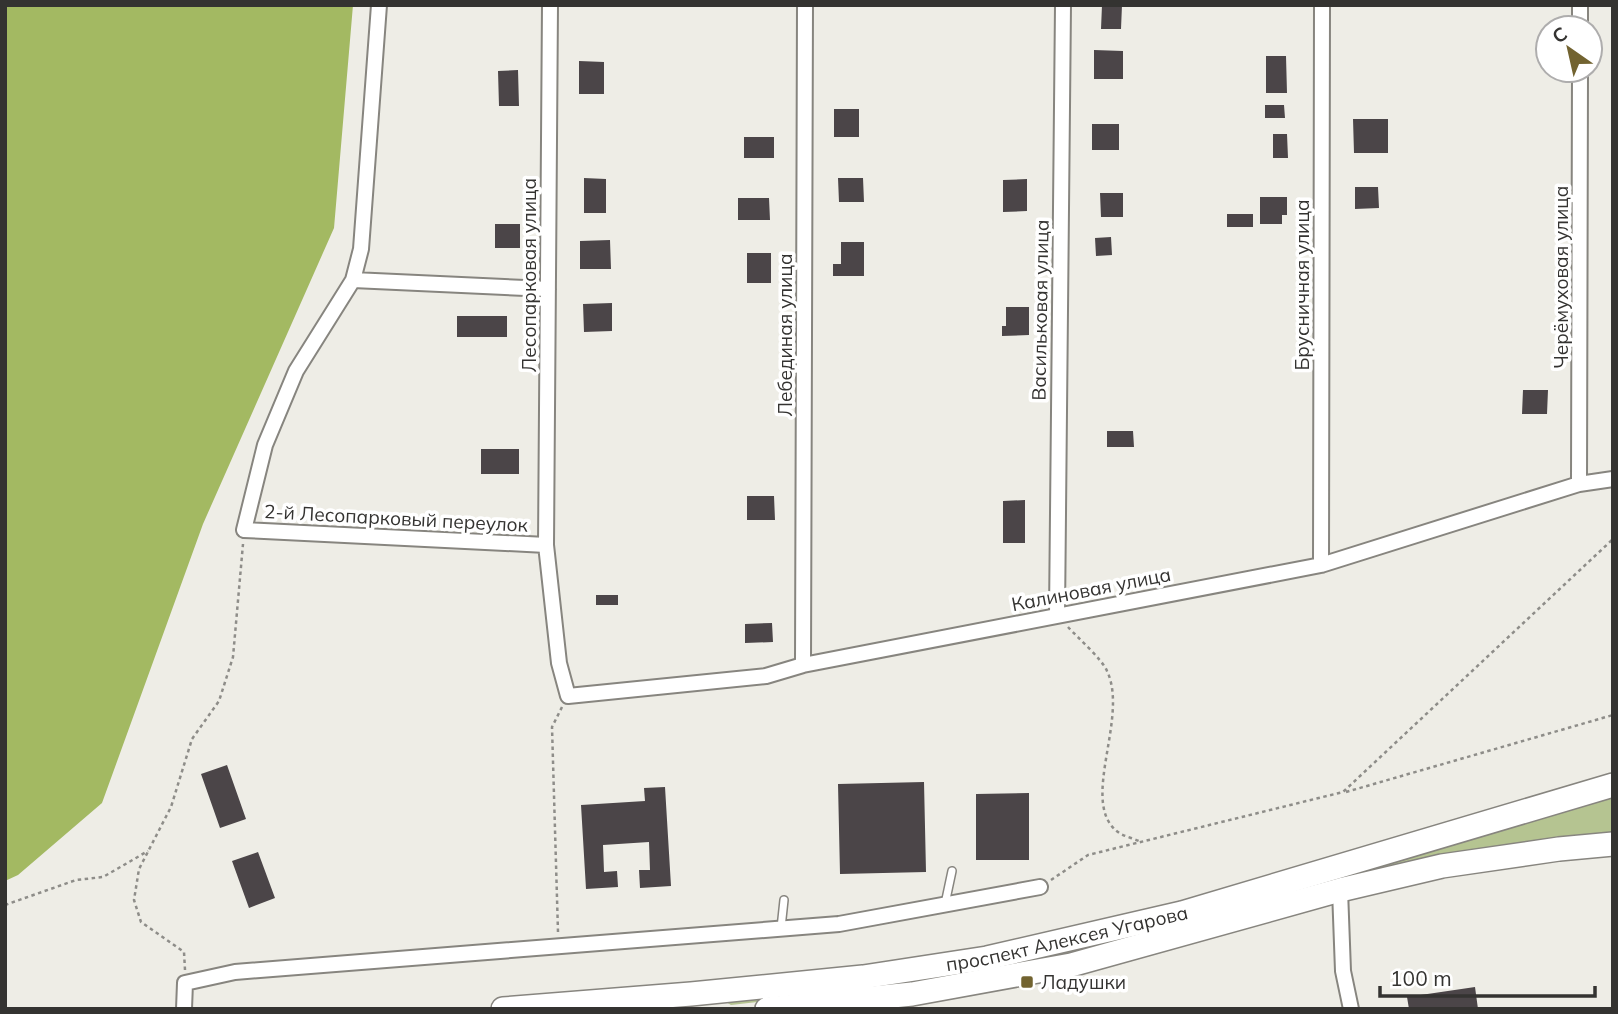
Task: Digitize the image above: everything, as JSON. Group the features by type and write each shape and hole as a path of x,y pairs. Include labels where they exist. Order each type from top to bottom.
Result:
{"main road":[{"name":"проспект Алексея Угарова","path":"503,1009 692,1001 987,958 1182,913 1613,785"},
{"name":"проспект Алексея Угарова","path":"767,1009 912,994 1071,965 1339,890 1442,866 1613,844"}],"street":[{"path":"244,530 265,444 296,371 352,280 361,249 379,5"},
{"name":"Лесопарковая улица","path":"550,5 546,545 559,663 568,696"},
{"name":"Лебединая улица","path":"803,665 805,5"},
{"name":"Васильковая улица","path":"1057,615 1063,5"},
{"name":"Брусничная улица","path":"1321,565 1322,5"},
{"name":"Черёмуховая улица","path":"1580,84 1580,484"},
{"path":"352,280 548,289"},
{"name":"Калиновая улица","path":"568,696 766,676 803,665 1321,565 1580,484 1613,479"},
{"name":"2-й Лесопарковый переулок","path":"244,530 546,545"},
{"path":"184,1009 185,983 235,972 839,924 1040,887"},
{"path":"1339,890 1343,971 1351,1009"}],"lane":[{"path":"944,904 951,871"},
{"path":"781,929 784,900"}],"path":[{"path":"185,983 184,952 141,922 134,900 139,869 171,807 192,739 219,701 233,657 244,530"},
{"path":"1343,792 1613,539"},
{"path":"1057,615 1107,671 1114,700 1112,733 1100,790 1105,816 1119,833 1141,842"},
{"path":"558,946 552,727 568,696"},
{"path":"1040,887 1088,855 1343,792 1613,715"},
{"path":"5,905 76,880 103,877 148,851"}],"green space":[{"path":"5,5 353,5 334,228 203,524 102,803 18,875 5,881"},
{"path":"1613,794 1613,836 1194,925 1031,964 875,989 731,1005 725,1000 843,986"}],"building":[{"path":"1102,5 1122,5 1121,29 1101,29"},
{"path":"1094,50 1123,51 1123,79 1094,79"},
{"path":"1266,56 1286,56 1287,93 1266,93"},
{"path":"579,61 604,62 604,94 579,94"},
{"path":"518,70 519,106 499,106 498,71"},
{"path":"1265,105 1284,105 1285,118 1265,118"},
{"path":"834,109 859,109 859,137 834,137"},
{"path":"1353,119 1388,119 1388,153 1354,153"},
{"path":"1092,124 1119,124 1119,150 1092,150"},
{"path":"1273,134 1287,134 1288,158 1273,158"},
{"path":"744,137 774,137 774,158 744,158"},
{"path":"584,178 606,179 606,213 584,213"},
{"path":"838,178 863,178 864,202 839,202"},
{"path":"1027,179 1027,211 1003,212 1003,180"},
{"path":"1355,187 1378,187 1379,208 1355,209"},
{"path":"1100,193 1123,193 1123,217 1101,217"},
{"path":"1260,197 1287,197 1287,215 1282,215 1282,224 1260,224"},
{"path":"738,198 769,198 770,220 738,220"},
{"path":"1227,214 1253,214 1253,227 1227,227"},
{"path":"495,224 520,224 520,248 495,248"},
{"path":"1111,237 1112,255 1096,256 1095,238"},
{"path":"610,240 611,269 580,269 580,241"},
{"path":"841,242 864,242 864,276 833,276 833,264 841,264"},
{"path":"747,253 771,253 771,283 747,283"},
{"path":"612,303 612,331 584,332 583,304"},
{"path":"1006,307 1029,307 1029,335 1002,336 1002,326 1006,326"},
{"path":"457,316 507,316 507,337 457,337"},
{"path":"1523,390 1548,390 1547,414 1522,414"},
{"path":"1107,431 1133,431 1134,447 1107,447"},
{"path":"481,449 519,449 519,474 481,474"},
{"path":"747,496 774,496 775,520 747,520"},
{"path":"1025,500 1025,543 1003,543 1003,501"},
{"path":"596,595 618,595 618,605 596,605"},
{"path":"772,623 773,642 745,643 745,624"},
{"path":"227,765 246,819 220,828 201,774"},
{"path":"924,782 926,872 840,874 838,784"},
{"path":"665,787 671,886 640,888 639,870 650,870 649,842 603,845 604,872 617,871 618,887 586,889 581,805 645,801 644,788"},
{"path":"1029,793 1029,860 976,860 976,794"},
{"path":"258,852 275,898 249,908 232,861"},
{"path":"1475,987 1478,1009 1409,1009 1407,997"}],"place":[{"name":"Ладушки","path":"1027,982"}]}
